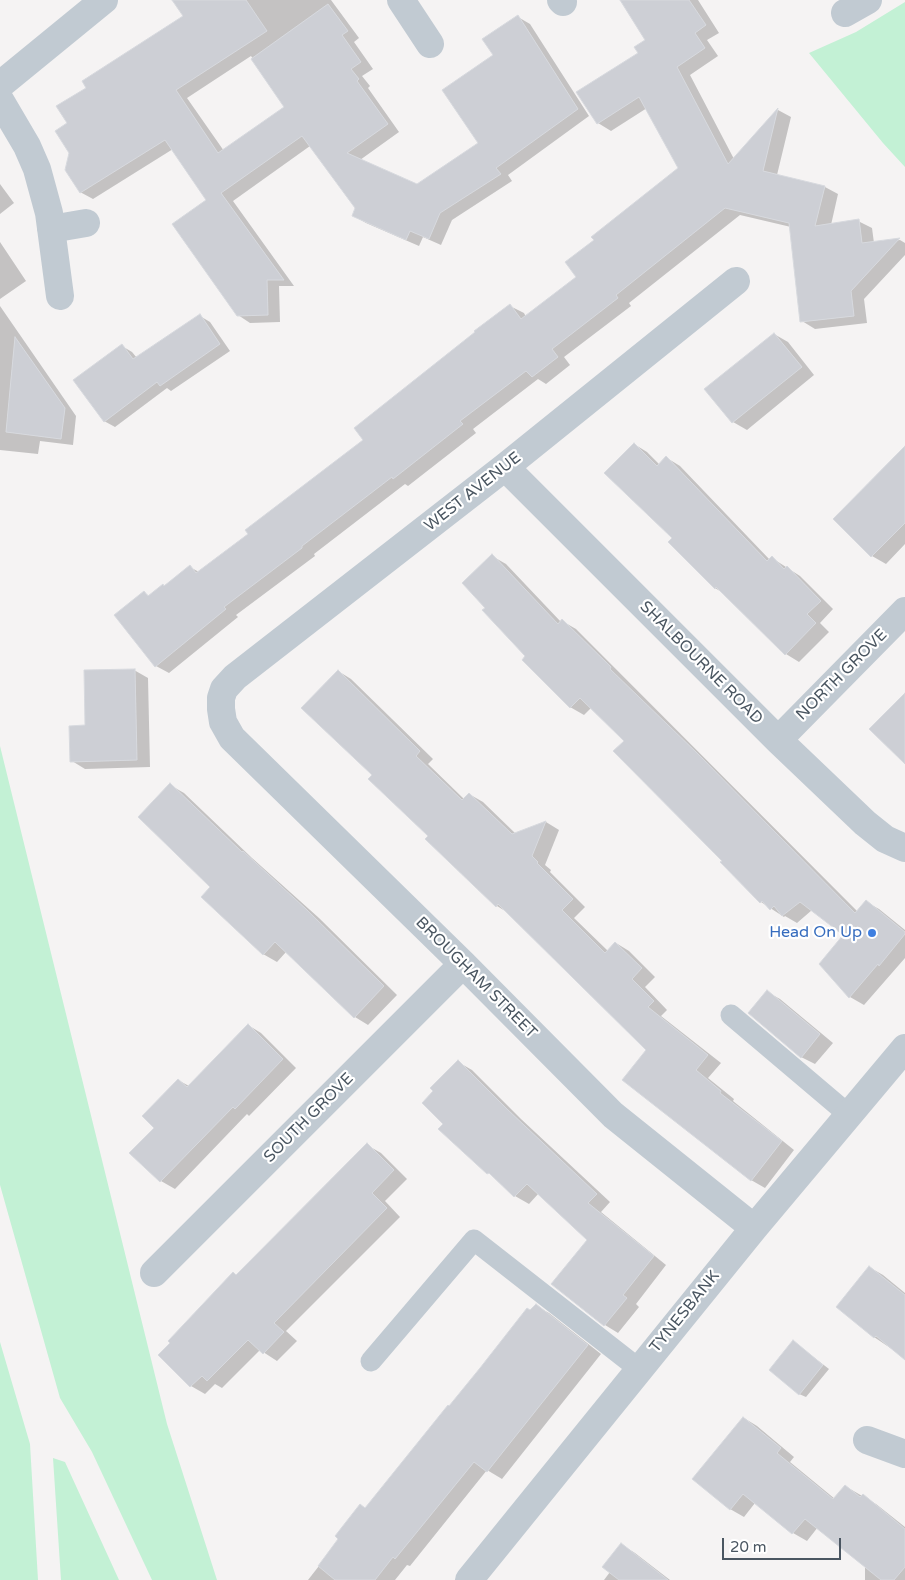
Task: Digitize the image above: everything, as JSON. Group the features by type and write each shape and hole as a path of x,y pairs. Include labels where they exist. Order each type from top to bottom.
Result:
{"street":[{"path":"0,85 104,0"},
{"path":"407,2 430,44"},
{"path":"0,100 38,169 52,229 60,296"},
{"path":"52,229 86,223"},
{"name":"WEST AVENUE","path":"221,709 221,698 224,689 235,677 505,467 736,281"},
{"name":"SHALBOURNE ROAD","path":"505,467 778,740 865,824 886,839 905,848"},
{"name":"NORTH GROVE","path":"778,740 905,611"},
{"name":"BROUGHAM STREET","path":"221,709 223,722 232,738 463,964 613,1115 754,1228"},
{"name":"SOUTH GROVE","path":"154,1273 463,964"},
{"name":"TYNESBANK","path":"469,1580 754,1228 905,1048"},
{"path":"867,1440 905,1454"}],"lane":[{"path":"731,1015 849,1115"},
{"path":"371,1361 474,1240 639,1369"}],"green space":[{"path":"905,2 905,167 809,53 856,32"},
{"path":"0,746 167,1424 217,1580 152,1580 92,1452 60,1398 0,1185"},
{"path":"0,1342 30,1444 38,1580 0,1580"},
{"path":"53,1458 65,1462 119,1580 61,1580"}],"building":[{"path":"172,0 246,0 267,31 176,90 218,153 284,107 251,59 328,4 348,31 342,35 361,62 351,69 359,79 357,81 388,124 347,153 417,184 478,143 442,90 493,55 482,39 518,15 578,109 496,168 501,174 440,213 429,239 410,231 406,240 352,216 355,208 302,136 221,193 284,280 267,280 268,315 237,316 172,224 206,200 165,140 80,193 65,170 69,153 55,131 67,123 56,106 86,88 82,81 183,16"},
{"path":"620,0 689,0 706,25 695,33 705,48 677,67 728,164 778,108 763,171 825,186 815,226 859,219 862,243 900,238 851,291 854,316 800,322 789,223 725,208 616,295 618,298 552,349 558,357 532,377 526,371 460,421 463,424 224,607 226,609 155,667 114,615 144,591 148,596 190,565 196,573 248,534 245,530 363,440 354,428 510,304 521,319 576,277 565,262 594,240 591,237 678,168 639,97 597,124 576,92 638,53 634,47 645,40"},
{"path":"200,314 220,344 160,386 157,382 104,422 73,380 122,344 133,359"},
{"path":"774,333 802,367 732,423 704,389"},
{"path":"15,337 65,408 61,439 6,432"},
{"path":"634,443 657,466 666,456 767,561 772,556 784,569 787,566 821,601 807,614 816,623 785,655 668,542 672,538 604,473"},
{"path":"905,446 905,523 871,557 833,519"},
{"path":"492,554 558,624 562,619 855,913 866,900 905,932 879,966 878,964 849,998 819,964 843,935 800,902 782,916 774,906 770,910 762,901 760,903 720,862 722,861 613,751 624,741 580,698 570,708 522,660 525,656 482,610 485,608 462,583"},
{"path":"135,669 137,760 70,762 69,726 85,725 84,670"},
{"path":"338,670 420,751 416,756 462,800 469,793 512,834 546,821 532,856 573,899 562,910 605,953 615,942 642,968 632,979 654,1001 648,1007 708,1055 696,1070 721,1091 720,1093 782,1141 751,1181 622,1080 646,1050 498,904 496,907 425,839 428,836 368,779 372,775 301,708"},
{"path":"905,693 905,764 869,729"},
{"path":"170,783 242,852 306,909 384,986 354,1018 275,942 263,955 201,897 210,887 138,817"},
{"path":"767,990 820,1034 801,1058 748,1013"},
{"path":"248,1024 283,1059 160,1182 129,1153 154,1128 142,1116 178,1079 187,1087"},
{"path":"458,1060 597,1194 588,1203 654,1256 623,1295 627,1298 604,1326 551,1284 587,1240 527,1184 514,1197 438,1129 443,1124 422,1103 433,1091 430,1088"},
{"path":"367,1143 394,1170 372,1193 387,1208 274,1323 284,1332 263,1354 248,1340 207,1381 202,1376 190,1387 158,1355 170,1343 168,1341 233,1272 236,1275"},
{"path":"869,1266 905,1295 905,1360 836,1307"},
{"path":"536,1304 588,1345 487,1472 474,1462 395,1559 393,1557 375,1580 335,1580 318,1566 338,1539 335,1536 360,1504 365,1508 527,1308 530,1310"},
{"path":"793,1340 823,1365 799,1395 769,1370"},
{"path":"743,1417 781,1448 777,1453 833,1499 845,1485 860,1497 863,1494 905,1529 905,1567 894,1580 881,1580 805,1519 792,1534 743,1494 730,1510 692,1479"},
{"path":"621,1543 668,1580 619,1580 602,1567"}],"place":[{"name":"Head On Up","path":"872,933"}]}
